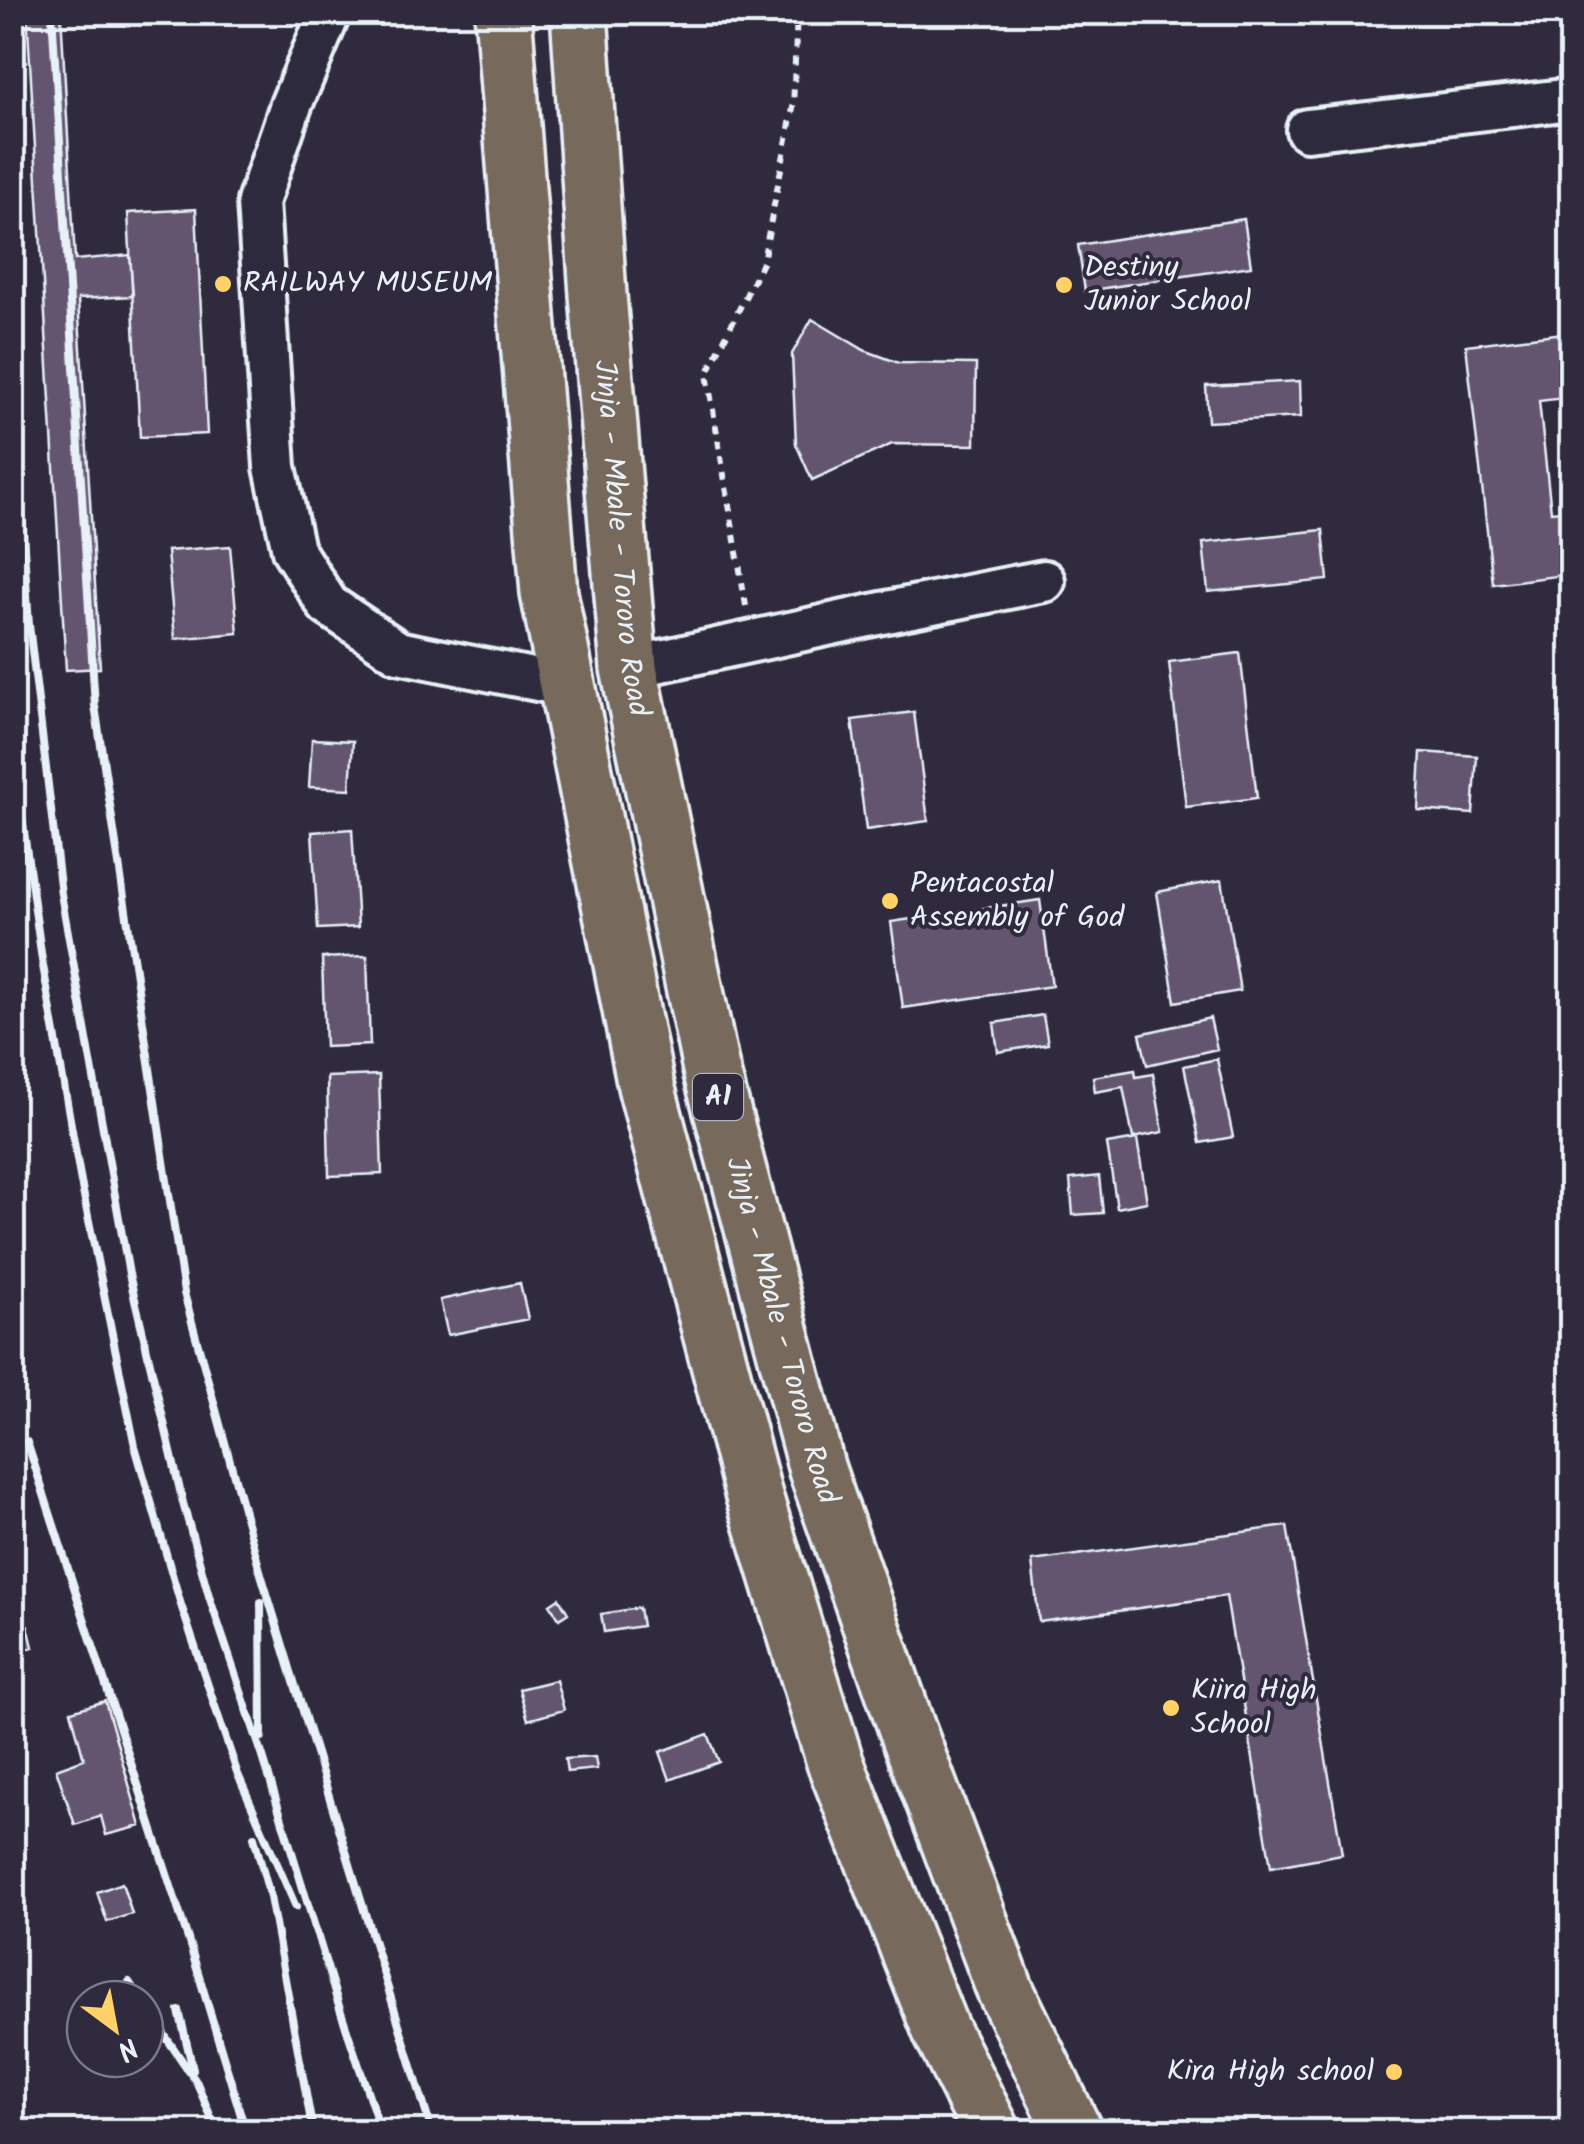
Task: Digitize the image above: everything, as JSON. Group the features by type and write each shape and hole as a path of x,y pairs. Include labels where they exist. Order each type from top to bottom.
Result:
{"highway":[{"name":"A1","path":"503,12 549,593 646,1086 754,1496 836,1762 942,2031 992,2132"},
{"name":"Jinja - Mbale - Tororo Road","path":"579,12 629,668 711,1069 817,1470 907,1729 1006,1990 1074,2132"}],"street":[{"path":"330,12 291,105 258,202 275,468 293,550 328,606 398,652 568,686"},
{"path":"1307,130 1572,99"},
{"path":"629,668 1044,581"}],"path":[{"path":"752,642 706,374 762,261 793,108 797,12"}],"building":[{"path":"27,12 61,12 75,260 130,255 133,296 78,299 100,668 66,670"},
{"path":"196,209 207,434 140,437 128,213"},
{"path":"1244,219 1251,266 1085,291 1078,245"},
{"path":"812,319 864,350 899,363 976,364 975,445 892,444 812,480 796,444 792,354"},
{"path":"1572,332 1572,397 1539,401 1551,512 1572,510 1572,574 1493,584 1466,345"},
{"path":"1300,381 1301,417 1208,422 1206,386"},
{"path":"1323,530 1328,580 1208,592 1203,543"},
{"path":"230,546 238,633 175,639 167,551"},
{"path":"1240,653 1257,798 1186,807 1169,662"},
{"path":"914,712 928,821 866,830 852,720"},
{"path":"312,739 353,741 350,789 309,787"},
{"path":"1421,752 1477,756 1473,814 1418,810"},
{"path":"352,829 358,927 318,929 312,832"},
{"path":"1222,880 1240,991 1175,1002 1157,892"},
{"path":"1040,900 1052,986 903,1008 891,922"},
{"path":"367,956 370,1045 325,1047 322,958"},
{"path":"1043,1015 1048,1044 998,1052 994,1023"},
{"path":"1210,1018 1217,1049 1147,1065 1140,1034"},
{"path":"1217,1059 1233,1137 1200,1143 1184,1066"},
{"path":"1135,1070 1136,1077 1153,1074 1163,1132 1133,1138 1123,1087 1095,1092 1093,1077"},
{"path":"379,1075 382,1174 329,1176 327,1077"},
{"path":"1137,1139 1147,1202 1117,1208 1107,1144"},
{"path":"1099,1176 1103,1213 1073,1215 1070,1179"},
{"path":"520,1283 528,1319 448,1335 440,1300"},
{"path":"1287,1526 1342,1854 1271,1867 1226,1596 1039,1622 1032,1561"},
{"path":"559,1598 568,1613 559,1619 550,1604"},
{"path":"639,1608 642,1626 604,1632 601,1614"},
{"path":"28,1626 33,1647 16,1651 12,1629"},
{"path":"556,1680 564,1710 528,1720 519,1689"},
{"path":"105,1701 141,1826 106,1835 101,1816 75,1825 56,1769 84,1759 71,1711"},
{"path":"708,1734 719,1762 670,1780 660,1752"},
{"path":"595,1757 597,1769 567,1772 565,1759"},
{"path":"122,1883 132,1914 107,1922 97,1892"}],"railway":[{"path":"52,12 95,706 184,1293 261,1574 432,2132"},
{"path":"12,362 29,625 61,894 129,1274 209,1596 381,2132"},
{"path":"12,746 42,960 81,1182 135,1446 181,1605 237,1772 296,1907"},
{"path":"27,1442 188,1939 246,2132"},
{"path":"261,1602 262,1737"},
{"path":"254,1837 270,1897 313,2132"},
{"path":"179,2011 193,2069"},
{"path":"165,2036 197,2083 217,2132"}],"place":[{"name":"RAILWAY MUSEUM","path":"223,284"},
{"name":"Destiny Junior School","path":"1064,285"},
{"name":"Pentacostal Assembly of God","path":"890,901"},
{"name":"Kiira High School","path":"1171,1708"},
{"name":"Kira High school","path":"1394,2072"}]}
